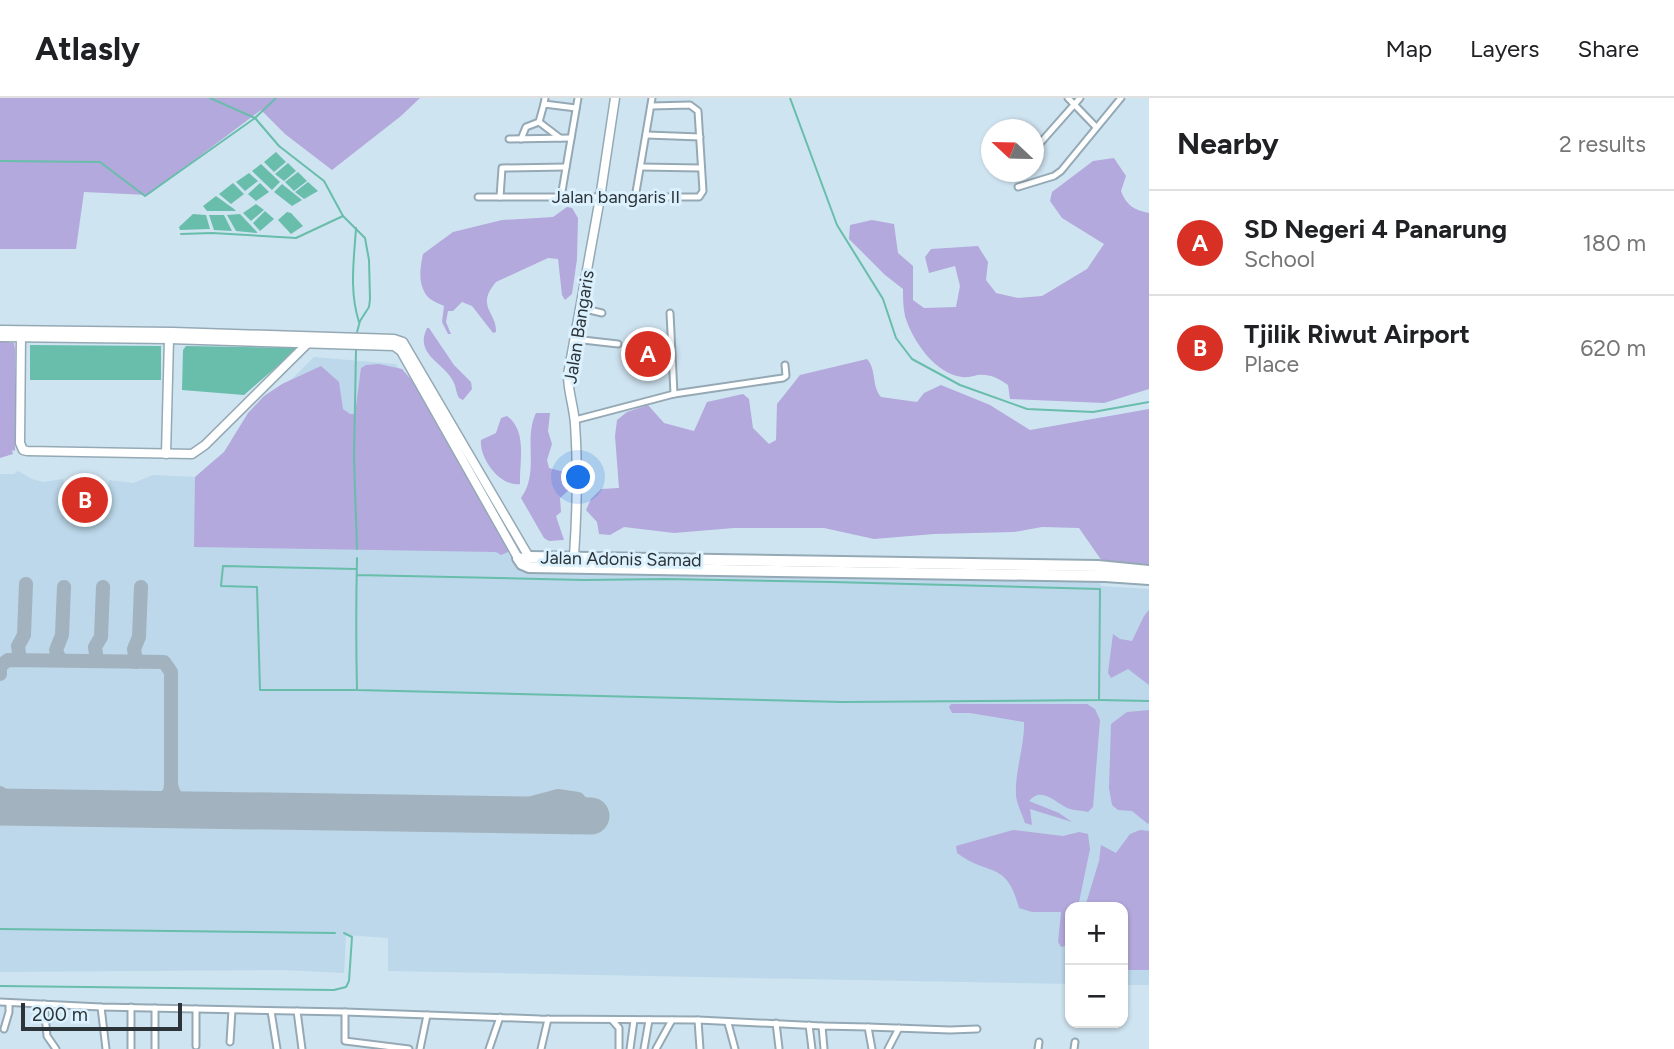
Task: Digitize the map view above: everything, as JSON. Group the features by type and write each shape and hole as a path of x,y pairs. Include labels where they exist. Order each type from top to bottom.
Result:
{"highway":[{"name":"Jalan Adonis Samad","path":"1149,571 1084,566 684,564 529,567 522,564 524,557 574,556 684,564 1149,579"}],"street":[{"path":"561,197 578,98"},
{"name":"Jalan Bangaris","path":"574,556 577,502 575,421 568,379 615,98"},
{"path":"635,198 652,98"},
{"path":"1068,98 1096,127"},
{"path":"1044,139 1080,98"},
{"path":"1018,187 1056,174 1121,98"},
{"path":"539,122 545,101 576,108"},
{"name":"Jalan bangaris II","path":"478,197 699,197 703,191 698,111 695,107 651,106"},
{"path":"539,122 560,138"},
{"path":"521,139 526,127 539,122"},
{"path":"647,135 700,137"},
{"path":"509,139 571,138"},
{"path":"500,197 502,168 566,167"},
{"path":"641,167 700,168"},
{"path":"581,308 602,313"},
{"path":"670,313 674,394"},
{"path":"0,330 21,334 169,339 309,340"},
{"path":"21,334 19,437 23,450 166,454 196,451 309,340"},
{"path":"0,337 21,334 309,340 394,346 401,351 524,557"},
{"path":"166,454 169,339"},
{"path":"574,339 618,344"},
{"path":"575,421 674,394 783,378 786,376 785,365"},
{"path":"0,1002 101,1007 978,1029"},
{"path":"4,1029 10,1009 9,1003"},
{"path":"44,1004 47,1039 56,1049"},
{"path":"101,1007 106,1049"},
{"path":"131,1007 131,1049"},
{"path":"155,1008 155,1049"},
{"path":"196,1009 196,1046"},
{"path":"230,1042 232,1010"},
{"path":"271,1011 277,1049"},
{"path":"297,1011 302,1049"},
{"path":"345,1012 343,1039 409,1049"},
{"path":"420,1049 428,1015"},
{"path":"489,1049 500,1017"},
{"path":"541,1049 548,1019"},
{"path":"611,1019 619,1028 619,1049"},
{"path":"630,1049 634,1020"},
{"path":"645,1049 649,1020"},
{"path":"656,1049 672,1020"},
{"path":"698,1020 700,1049"},
{"path":"729,1023 735,1049"},
{"path":"776,1023 779,1048"},
{"path":"809,1025 812,1049"},
{"path":"822,1026 824,1049"},
{"path":"868,1027 872,1049"},
{"path":"888,1049 899,1028"},
{"path":"348,1049 349,1042"},
{"path":"1074,1049 1075,1042"}],"shaded area":[{"path":"0,98 420,98 332,170 285,134 261,110 148,195 84,192 76,249 0,249"},
{"path":"276,152 286,162 274,172 264,162"},
{"path":"1114,158 1126,176 1121,191 1125,200 1135,208 1149,213 1149,389 1104,403 1010,399 1008,385 997,378 982,375 962,377 943,370 919,345 908,325 903,306 903,289 849,239 850,225 872,220 894,224 898,253 913,266 913,300 924,308 956,307 960,286 955,266 929,273 925,257 931,249 978,246 988,262 986,280 996,293 1018,298 1042,296 1087,269 1104,244 1062,218 1050,201 1052,192 1093,161"},
{"path":"288,163 296,171 284,181 275,174"},
{"path":"261,164 280,182 272,190 252,171"},
{"path":"298,172 307,181 294,191 285,182"},
{"path":"249,173 258,181 245,191 236,182"},
{"path":"308,182 318,191 304,199 295,192"},
{"path":"233,183 244,194 231,204 219,194"},
{"path":"260,183 269,192 256,201 248,194"},
{"path":"282,184 302,200 292,206 274,192"},
{"path":"216,196 236,211 207,211 203,206"},
{"path":"256,204 264,210 251,221 243,213"},
{"path":"567,207 572,208 578,218 577,259 572,294 565,300 562,295 558,259 548,258 496,282 487,298 487,304 496,332 493,333 472,306 462,302 453,311 448,311 446,322 451,334 448,334 442,322 444,306 429,298 421,282 423,254 453,232 502,220 553,217"},
{"path":"265,211 274,219 260,231 253,223"},
{"path":"287,212 303,226 291,234 278,220"},
{"path":"193,214 206,215 210,229 180,230 179,227"},
{"path":"240,214 257,233 236,231 227,215"},
{"path":"209,215 224,215 232,231 214,230"},
{"path":"427,328 454,365 471,382 472,389 463,400 459,398 448,374 431,357 424,345"},
{"path":"666,336 667,370 630,372 629,338"},
{"path":"0,341 14,343 15,349 15,451 12,450 13,454 0,458"},
{"path":"30,345 161,346 161,380 30,380"},
{"path":"186,346 296,350 244,395 182,390 183,350"},
{"path":"314,357 396,364 416,395 423,396 525,570 1099,579 1101,586 1149,589 1149,985 1128,985 1128,902 1065,902 1065,984 388,971 388,938 346,935 344,973 283,970 0,972 0,474 14,474 18,471 43,482 63,479 64,484 83,479 93,480 108,487 109,480 133,483 153,475 195,477 224,452 259,412"},
{"path":"867,359 881,397 917,402 924,393 941,385 990,405 1030,430 1149,409 1149,566 1104,564 1079,528 1042,527 1014,532 874,539 824,528 734,528 674,533 624,527 610,535 599,534 597,522 586,510 591,499 601,489 619,488 615,436 617,420 627,412 648,405 664,423 694,431 707,402 743,394 749,399 753,428 769,444 776,440 777,404 800,375"},
{"path":"379,364 402,369 416,385 509,549 508,552 501,555 496,552 194,547 195,477 224,452 248,413 264,396 282,384 321,366 339,382 343,409 355,414 361,368"},
{"path":"536,413 550,413 548,431 552,444 547,460 549,468 564,472 571,483 569,490 560,498 561,512 556,516 564,540 549,541 544,538 521,498 530,478 532,423"},
{"path":"507,416 514,422 520,439 520,484 512,484 498,476 487,463 481,447 481,440 496,433 501,418"},
{"path":"1149,610 1149,685 1128,669 1111,678 1108,673 1113,634 1120,639 1132,641"},
{"path":"951,704 1087,704 1095,709 1100,720 1093,807 1088,812 1072,810 1049,797 1039,795 1029,801 1059,813 1072,822 1030,809 1032,825 1025,823 1016,793 1024,722 970,713 952,713 949,707"},
{"path":"1149,710 1148,824 1132,811 1118,810 1112,805 1109,788 1111,724 1127,712"},
{"path":"1013,830 1063,836 1079,832 1088,834 1090,849 1079,902 1065,902 1065,946 1061,947 1058,942 1061,912 1032,912 1019,908 1009,883 1003,876 957,853 956,846"},
{"path":"1140,830 1149,831 1149,970 1128,970 1128,902 1087,902 1101,845 1116,853 1130,834"}],"waterway":[{"path":"210,98 255,118 279,146 324,181 343,216 365,238 369,260 370,299 357,332"},
{"path":"0,161 100,162 145,196 255,118 276,98"},
{"path":"790,98 837,225 883,299 896,338 912,359 960,385 1027,409 1093,412 1149,402"},
{"path":"181,234 296,238 343,216"},
{"path":"356,228 353,287 359,322"},
{"path":"356,350 354,458 357,549"},
{"path":"357,558 356,624 357,690 842,702 1099,700 1100,589 357,575"},
{"path":"356,569 223,566 221,586 257,587 260,690 357,690"},
{"path":"1100,700 1149,701"},
{"path":"0,929 335,933"},
{"path":"0,986 334,990 346,987 349,981 352,937 344,933"}],"taxiway":[{"path":"20,660 18,646 24,635 26,584"},
{"path":"60,660 56,650 62,635 64,587"},
{"path":"97,661 95,647 101,637 103,587"},
{"path":"136,662 134,649 139,637 141,587"},
{"path":"0,674 0,666 8,660 164,662 171,672 171,785 180,802 197,810"},
{"path":"141,809 158,806 170,792 171,785"},
{"path":"0,793 9,803 17,806 77,808"},
{"path":"488,815 558,796 578,799 585,815 581,824 571,827 564,826 556,816"}],"runway":[{"path":"0,807 591,816"}],"place":[{"name":"SD Negeri 4 Panarung","path":"648,354"},
{"name":"Tjilik Riwut Airport","path":"85,500"}]}
